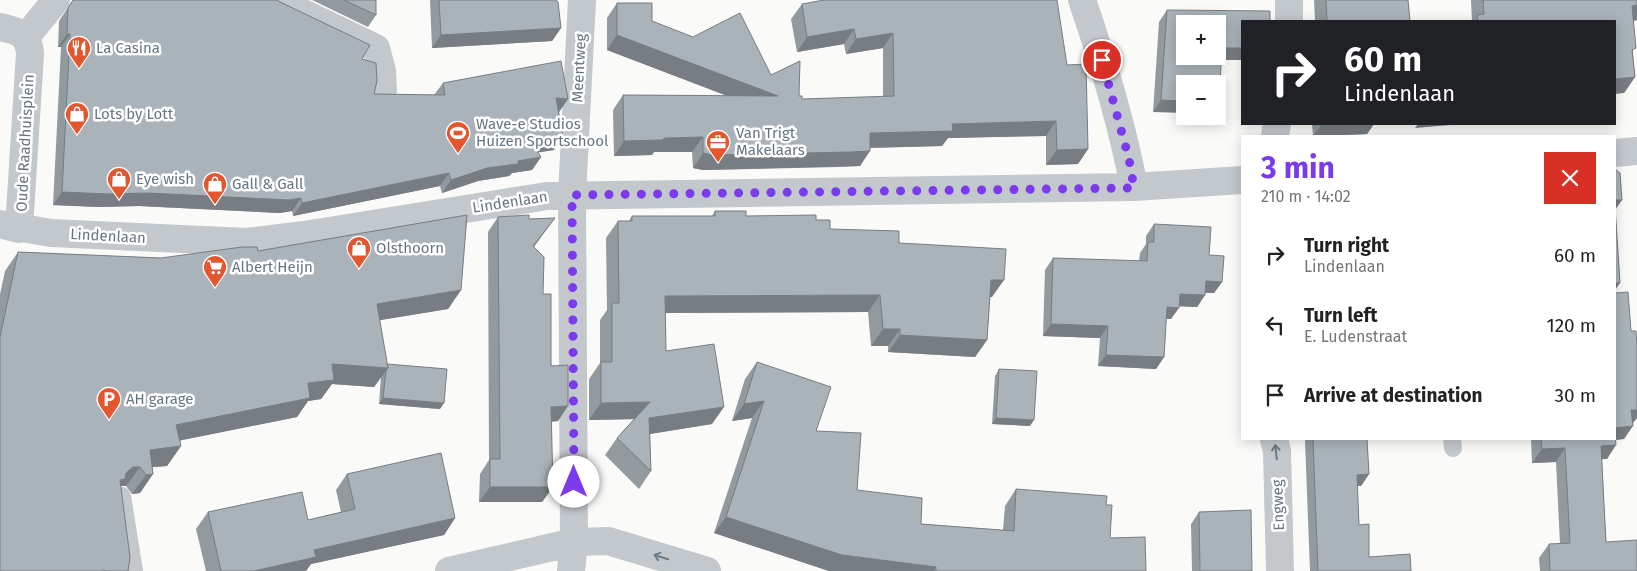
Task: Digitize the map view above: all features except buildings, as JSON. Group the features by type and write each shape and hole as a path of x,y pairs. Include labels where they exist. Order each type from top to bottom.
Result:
{"street":[{"path":"0,27 20,32 26,37 56,0"},
{"path":"276,0 376,48 382,71 383,90"},
{"name":"Meentweg","path":"571,571 574,542 572,195 582,0"},
{"path":"1082,0 1102,60 1129,159 1134,188"},
{"path":"1289,0 1289,20"},
{"name":"Oude Raadhuisplein","path":"10,226 30,54 26,37"},
{"path":"1616,153 1637,151"},
{"name":"Lindenlaan","path":"10,226 51,234 247,242 304,235 547,196 1134,188 1241,180"},
{"name":"Engweg","path":"1274,440 1280,571"},
{"path":"449,571 574,542 608,541 708,571"}],"lane":[{"path":"122,496 134,571"}],"place":[{"name":"La Casina","path":"79,69"},
{"name":"Lots by Lott","path":"77,135"},
{"name":"Wave-e Studios Huizen Sportschool","path":"458,154"},
{"name":"Van Trigt Makelaars","path":"718,163"},
{"name":"Eye wish","path":"119,200"},
{"name":"Gall & Gall","path":"215,205"},
{"name":"Olsthoorn","path":"359,269"},
{"name":"Albert Heijn","path":"215,288"},
{"name":"AH garage","path":"109,420"}],"route":[{"path":"574,482 572,195 1134,188 1129,159 1102,60"}]}
